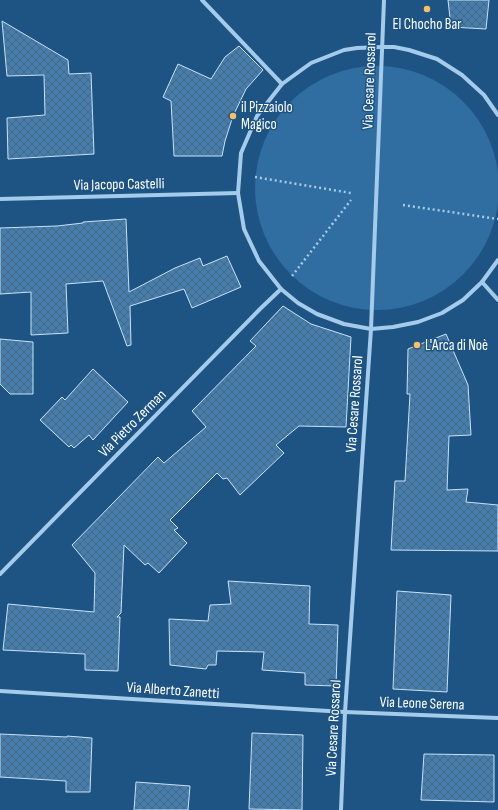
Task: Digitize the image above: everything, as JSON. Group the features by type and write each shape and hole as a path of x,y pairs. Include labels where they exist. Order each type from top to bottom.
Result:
{"street":[{"path":"202,0 282,84"},
{"name":"Via Cesare Rossarol","path":"341,810 345,712 371,329 384,0"},
{"path":"498,115 484,95 462,75 437,59 409,50 382,46 344,50 311,63 282,84 257,116 241,153 238,194 244,229 259,261 281,289 298,303 317,314 344,324 371,329 393,327 418,322 442,313 463,300 482,282 498,260"},
{"name":"Via Jacopo Castelli","path":"0,199 238,194"},
{"path":"482,282 498,300"},
{"name":"Via Pietro Zerman","path":"0,574 281,289"},
{"name":"Via Alberto Zanetti","path":"0,691 345,712"},
{"name":"Via Leone Serena","path":"345,712 498,718"}],"path":[{"path":"240,173 255,177 351,193"},
{"path":"281,289 350,200"},
{"path":"403,205 498,219"}],"shaded area":[{"path":"377,66 401,69 424,76 445,87 463,102 478,120 489,141 496,164 499,188 496,212 489,235 478,256 463,274 445,289 424,300 401,307 377,310 353,307 330,300 309,289 291,274 276,256 265,235 258,212 255,188 258,164 265,141 276,120 291,102 309,87 330,76 353,69"}],"building":[{"path":"448,0 489,0 486,29 451,27"},
{"path":"2,21 68,60 69,74 91,73 94,154 8,159 7,118 45,115 44,75 7,76"},
{"path":"239,46 263,70 246,89 233,116 222,156 174,156 171,101 163,97 178,64 211,79 225,57"},
{"path":"126,219 129,292 175,268 200,258 203,266 227,256 241,287 192,308 184,289 130,306 131,345 127,346 103,281 66,284 68,333 31,335 31,292 0,294 0,228 57,226 83,222"},
{"path":"283,306 311,324 351,337 346,427 299,426 276,445 284,453 240,495 227,478 223,479 217,473 170,520 178,528 174,530 187,543 159,573 148,563 145,565 124,545 121,613 117,617 120,617 118,671 85,670 85,654 3,650 8,604 94,612 95,573 72,545 158,457 164,463 206,427 192,411 256,346 250,341"},
{"path":"446,334 468,385 471,435 449,436 447,490 468,489 466,502 498,505 498,551 391,550 395,481 405,481 410,394 407,394 408,349"},
{"path":"0,339 33,342 33,394 10,394 0,384"},
{"path":"93,369 128,402 93,440 89,435 74,448 71,445 69,447 40,420 62,397 65,400"},
{"path":"228,581 310,586 309,624 338,625 336,686 305,685 305,673 262,670 264,652 217,651 216,665 208,665 206,669 170,665 169,619 208,621 210,605 231,604"},
{"path":"397,591 451,595 447,692 393,689"},
{"path":"252,733 303,735 302,810 249,809"},
{"path":"0,734 92,738 90,792 66,792 66,781 0,777"},
{"path":"424,754 494,755 494,802 421,800"},
{"path":"136,782 190,786 188,810 134,810"}],"place":[{"name":"El Chocho Bar","path":"427,9"},
{"name":"il Pizzaiolo Magico","path":"233,116"},
{"name":"L'Arca di Noè","path":"417,345"}]}
